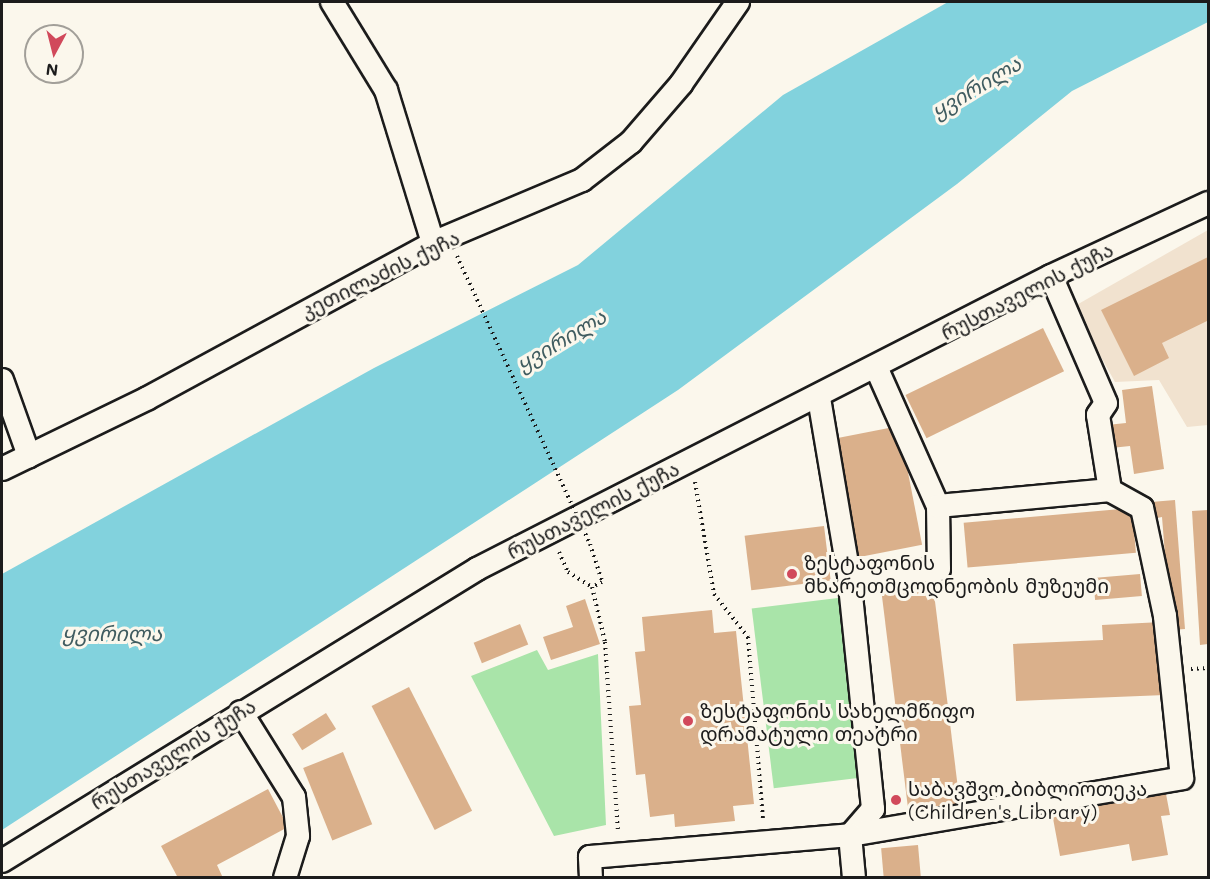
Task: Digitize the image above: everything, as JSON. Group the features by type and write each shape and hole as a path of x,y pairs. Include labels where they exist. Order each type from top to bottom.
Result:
{"street":[{"path":"332,2 386,90 433,243"},
{"name":"კეთილაძის ქუჩა","path":"2,469 148,398 433,243 551,197 598,168 630,142 681,84 738,2"},
{"name":"რუსთაველის ქუჩა","path":"2,861 477,569 819,398 1051,276 1209,203"},
{"path":"1051,276 1106,403 1098,415 1110,490"},
{"path":"849,576 939,569 938,506 876,367"},
{"path":"2,380 29,456"},
{"path":"819,398 849,576 873,809 850,835 854,878"},
{"path":"591,878 590,856 850,835 1182,778 1165,616 1142,508 1110,490 938,506"},
{"path":"241,712 294,797 298,836 285,878"}],"path":[{"path":"462,267 590,544 602,582 592,588"},
{"path":"692,460 714,594 748,637 764,825"},
{"path":"550,532 568,572 592,588 605,642 621,854"}],"shaded area":[{"path":"1208,230 1208,425 1187,427 1159,380 1115,382 1073,307"}],"green space":[{"path":"846,597 868,777 774,788 752,609"},
{"path":"537,650 548,670 598,654 606,825 554,836 471,676"}],"water":[{"name":"ყვირილა","path":"948,2 1208,2 1208,22 1072,91 957,184 678,390 2,830 2,574 374,368 578,265 783,95"}],"building":[{"path":"1208,257 1208,325 1207,321 1162,343 1169,358 1134,376 1101,310"},
{"path":"1043,328 1064,371 927,438 905,395"},
{"path":"1152,386 1164,469 1134,474 1130,446 1111,448 1107,425 1126,423 1122,390"},
{"path":"899,426 922,545 858,557 835,438"},
{"path":"1175,500 1185,629 1171,630 1162,517 1152,519 1151,502"},
{"path":"1132,508 1136,553 968,568 964,523"},
{"path":"1208,510 1208,644 1200,645 1192,511"},
{"path":"824,526 831,581 751,590 745,536"},
{"path":"1140,574 1142,596 1095,600 1093,578"},
{"path":"933,585 960,806 909,813 881,591"},
{"path":"585,599 600,644 551,660 543,637 573,627 566,606"},
{"name":"ზესტაფონის სახელმწიფო დრამატული თეატრი","path":"712,610 714,633 736,631 754,804 733,806 735,821 675,827 674,814 650,817 645,774 636,775 629,706 641,705 635,652 645,651 642,617"},
{"path":"1162,622 1165,695 1016,701 1013,644 1103,640 1102,625"},
{"path":"520,624 528,644 482,663 474,643"},
{"path":"409,687 472,811 435,830 372,706"},
{"path":"326,713 336,729 302,750 292,734"},
{"path":"343,752 372,824 332,840 303,768"},
{"path":"268,789 288,827 217,865 223,878 178,878 161,846"},
{"path":"1166,794 1170,815 1161,816 1168,855 1132,861 1129,844 1060,856 1052,813"},
{"path":"918,845 921,878 884,878 881,848"}],"place":[{"name":"ზესტაფონის მხარეთმცოდნეობის მუზეუმი","path":"792,574"},
{"name":"ზესტაფონის სახელმწიფო დრამატული თეატრი","path":"688,721"},
{"name":"საბავშვო ბიბლიოთეკა (Children's Library)","path":"896,800"}]}
